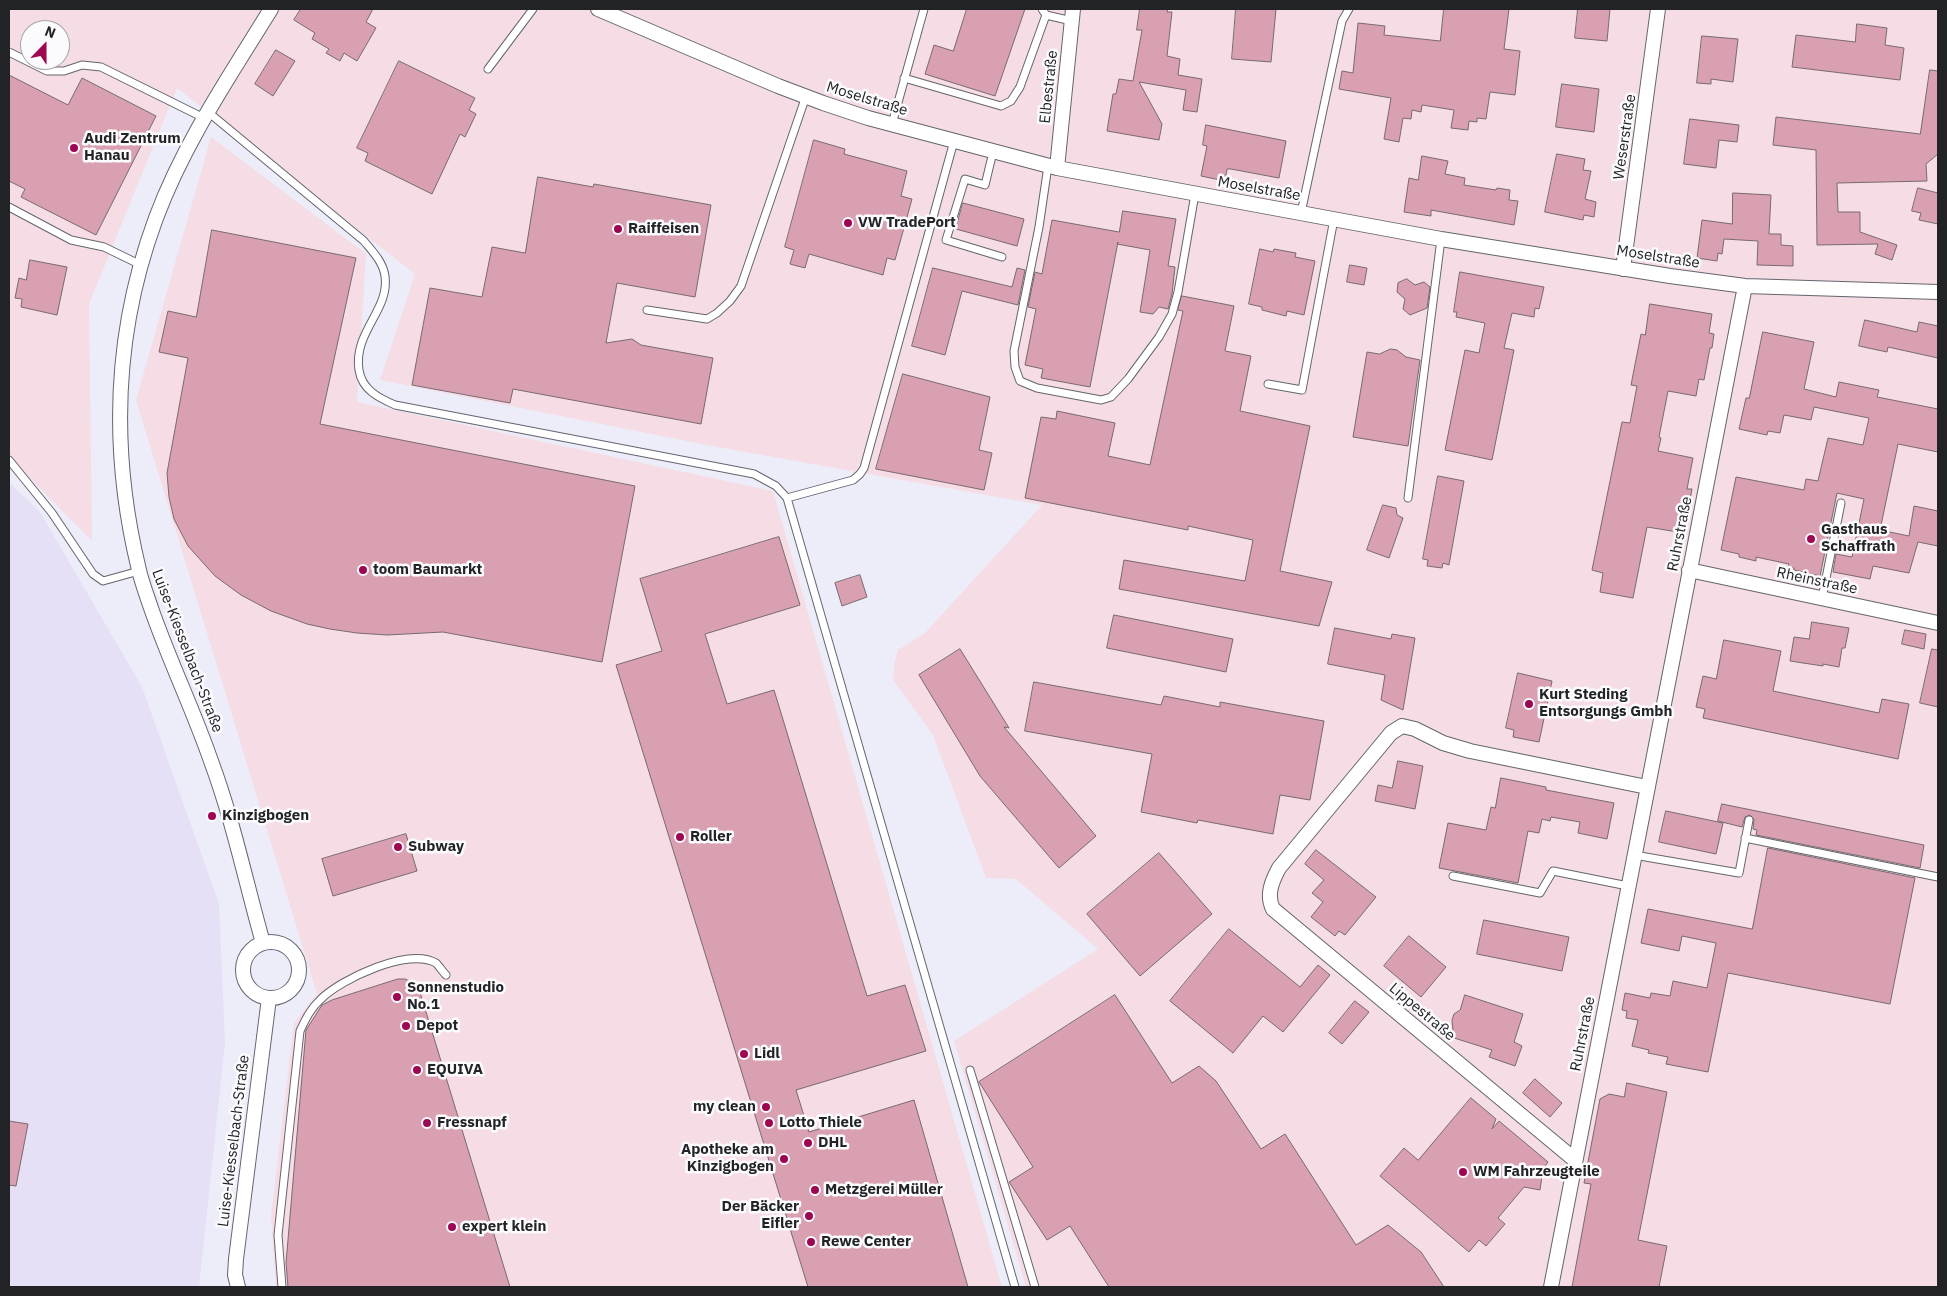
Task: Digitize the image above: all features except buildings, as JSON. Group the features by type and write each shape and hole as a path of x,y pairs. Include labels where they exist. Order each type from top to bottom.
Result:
{"street":[{"name":"Luise-Kiesselbach-Straße","path":"263,943 213,765 161,636 139,572 124,487 119,434 120,382 132,297 157,217 178,168 206,115 271,9"},
{"name":"Moselstraße","path":"598,9 806,96 954,142 1052,167 1442,239 1623,269 1745,286 1938,292"},
{"name":"Weserstraße","path":"1623,269 1658,9"},
{"name":"Elbestraße","path":"1052,167 1073,15"},
{"name":"Ruhrstraße","path":"1551,1287 1745,286"},
{"name":"Rheinstraße","path":"1689,570 1938,623"},
{"name":"Lippestraße","path":"1576,1160 1272,909 1269,901 1273,878 1279,868 1391,733 1402,726 1415,729 1443,743 1470,751 1648,787"},
{"path":"263,943 280,943 291,950 297,961 299,970 297,979 293,987 285,994 269,998 256,994 247,985 243,975 243,966 248,953 263,943"},
{"name":"Luise-Kiesselbach-Straße","path":"238,1287 235,1275 236,1259 269,998"}],"lane":[{"path":"488,69 533,9"},
{"path":"892,124 924,9"},
{"path":"1301,213 1342,20 1349,9"},
{"path":"904,78 1000,106 1011,101 1020,87 1044,12 1073,15"},
{"path":"9,52 47,71 64,71 82,66 101,68 206,115 364,241 377,256 384,269 386,278 385,292 359,346 357,360 360,375 373,394 396,405 754,474 776,486 787,498 1015,1287"},
{"path":"647,310 707,319 730,301 741,286 806,96"},
{"path":"787,498 853,480 864,468 954,142"},
{"path":"993,152 985,185 965,179 946,240 1002,257"},
{"path":"1052,167 1014,350 1015,367 1020,381 1037,388 1101,400 1111,397 1128,379 1159,337 1172,314 1178,292 1196,194"},
{"path":"9,207 71,240 104,247 141,265"},
{"path":"1268,384 1302,390 1334,219"},
{"path":"1408,498 1442,239"},
{"path":"9,460 52,513 93,574 103,581 139,572"},
{"path":"1822,598 1842,503"},
{"path":"1634,855 1739,873 1749,820"},
{"path":"1745,838 1938,877"},
{"path":"1453,876 1540,893 1554,871 1628,886"},
{"path":"282,1287 278,1235 300,1031 308,1012 344,981 367,971 404,960 422,960 436,964 446,975"},
{"path":"970,1070 1035,1287"}],"shaded area":[{"path":"9,9 1938,9 1938,1287 1026,1287 954,1041 1098,949 1016,879 986,878 933,735 893,680 898,650 925,633 1042,505 712,446 380,380 415,274 177,88 89,304 92,541 9,457"},
{"name":"Kinzigbogen","path":"211,137 366,254 357,402 773,491 1002,1287 276,1287 271,1216 294,1023 317,994 136,400"},
{"path":"9,482 40,512 142,687 219,904 225,1043 199,1287 9,1287"}],"place":[{"name":"Audi Zentrum Hanau","path":"74,148"},
{"name":"VW TradePort","path":"848,223"},
{"name":"Raiffeisen","path":"618,229"},
{"name":"Gasthaus Schaffrath","path":"1811,539"},
{"name":"toom Baumarkt","path":"363,570"},
{"name":"Kurt Steding Entsorgungs Gmbh","path":"1529,704"},
{"name":"Kinzigbogen","path":"212,816"},
{"name":"Roller","path":"680,837"},
{"name":"Subway","path":"398,847"},
{"name":"Sonnenstudio No.1","path":"397,997"},
{"name":"Depot","path":"406,1026"},
{"name":"Lidl","path":"744,1054"},
{"name":"EQUIVA","path":"417,1070"},
{"name":"my clean","path":"766,1107"},
{"name":"Fressnapf","path":"427,1123"},
{"name":"Lotto Thiele","path":"769,1123"},
{"name":"DHL","path":"808,1143"},
{"name":"Apotheke am Kinzigbogen","path":"784,1159"},
{"name":"WM Fahrzeugteile","path":"1463,1172"},
{"name":"Metzgerei Müller","path":"815,1190"},
{"name":"Der Bäcker Eifler","path":"809,1216"},
{"name":"expert klein","path":"452,1227"},
{"name":"Rewe Center","path":"811,1242"}]}
